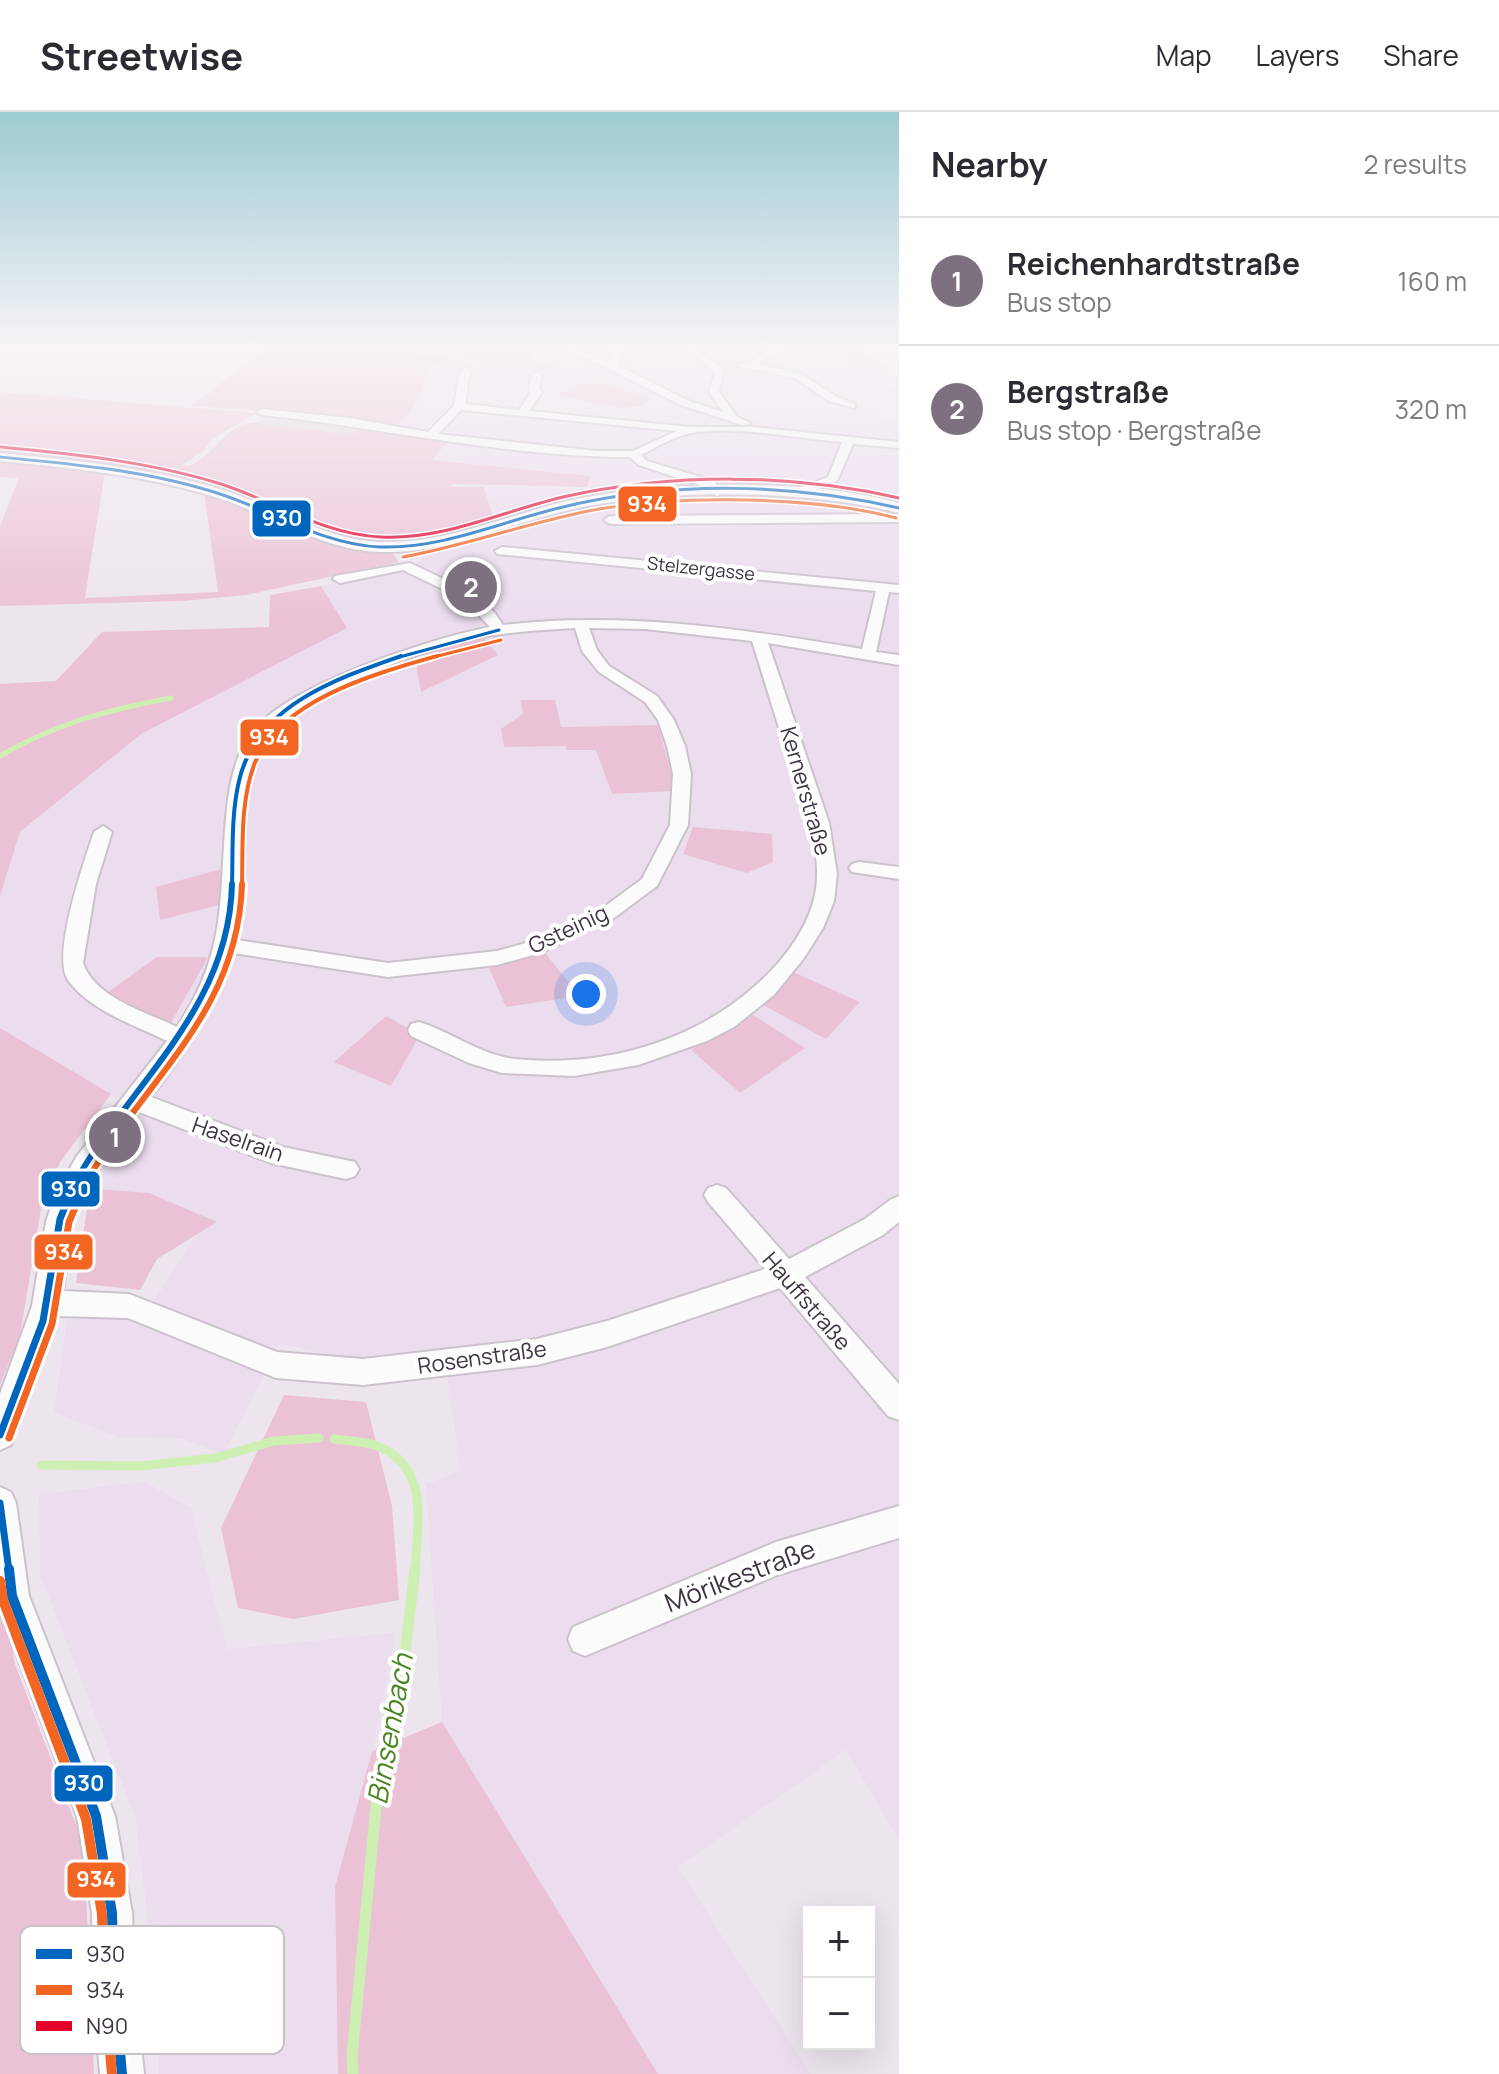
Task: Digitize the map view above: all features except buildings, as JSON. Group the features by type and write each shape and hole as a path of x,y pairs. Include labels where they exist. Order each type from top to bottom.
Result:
{"street":[{"path":"429,437 596,454 635,454 671,437"},
{"path":"823,437 899,445"},
{"path":"800,492 833,479 849,439"},
{"path":"635,454 636,459 643,463 710,484 717,492"},
{"path":"0,457 92,467 178,482 266,509 335,541 402,547 441,542 604,498 717,492 800,492 860,497 899,508"},
{"path":"610,520 899,518"},
{"path":"402,547 405,566"},
{"name":"Stelzergasse","path":"502,551 891,589"},
{"path":"340,579 405,566 472,597 490,615 499,630"},
{"path":"868,655 891,589"},
{"path":"0,1435 47,1303 53,1245 68,1194 92,1154 180,1038 208,990 225,945 232,913 240,779 247,756 259,734 278,716 314,694 433,645 499,630 581,625 653,626 758,636 899,660"},
{"name":"Gsteinig","path":"225,945 388,970 497,958 533,948 607,914 650,882 679,825 682,774 676,746 666,720 651,699 604,669 590,651 581,625"},
{"name":"Kernerstraße","path":"419,1030 470,1055 512,1067 541,1069 610,1063 665,1049 710,1030 749,1006 776,979 813,931 825,894 827,865 820,822 758,636"},
{"path":"103,832 86,884 72,963 77,977 101,999 180,1038"},
{"path":"859,868 899,873"},
{"name":"Haselrain","path":"133,1100 280,1156 346,1169"},
{"name":"Hauffstraße","path":"717,1195 899,1406"},
{"name":"Rosenstraße","path":"47,1303 129,1306 276,1365 363,1372 537,1352 607,1334 783,1275 874,1227 899,1207"},
{"path":"0,1503 12,1596 96,1816 113,1926"},
{"name":"Mörikestraße","path":"585,1639 776,1559 899,1522"},
{"path":"121,2054 122,2074"}],"shaded area":[{"path":"0,437 216,437 204,450 179,467 198,461 225,437 420,437 447,442 432,460 590,476 587,487 451,484 452,487 484,487 494,521 429,538 386,542 343,537 241,498 31,456 0,456"},
{"path":"417,437 899,437 899,1840 846,1750 678,1867 811,2074 658,2074 442,1722 426,1484 461,1471 443,1349 342,1358 280,1343 224,1454 179,1438 120,1437 54,1413 67,1321 98,1311 141,1321 206,1220 167,1202 94,1189 99,1169 141,1113 0,1028 0,896 20,832 141,734 346,628 321,586 411,567 422,558 496,529 484,487 587,489 590,476 431,460 446,442","holes":["447,646 421,691 415,660","597,750 675,791 612,794","207,957 171,1025 108,992"]},
{"path":"0,460 105,471 85,598 218,592 204,492 338,545 391,552 399,562 246,595 182,601 0,606 0,526 19,478 0,477"},
{"path":"321,586 347,628 141,734 20,832 0,896 0,684 56,681 102,632 269,627 270,595"},
{"path":"484,638 498,655 421,692 415,659 447,646"},
{"path":"521,700 555,700 561,727 658,725 676,791 612,794 596,750 567,750 565,746 504,747 501,729 523,714"},
{"path":"693,827 772,834 773,862 747,873 683,854"},
{"path":"225,868 223,904 160,920 156,887"},
{"path":"545,953 580,996 506,1007 489,968"},
{"path":"157,957 208,957 170,1025 108,992"},
{"path":"793,972 860,1002 826,1039 763,1005"},
{"path":"753,1015 805,1048 740,1093 691,1050"},
{"path":"386,1016 420,1035 391,1086 334,1062"},
{"path":"0,1028 111,1094 60,1162 41,1209 20,1335 0,1385"},
{"path":"96,1189 149,1193 217,1222 157,1259 140,1290 76,1283 88,1202"},
{"path":"284,1395 366,1402 392,1506 399,1600 293,1619 238,1608 221,1528"},
{"path":"145,1482 191,1508 227,1649 396,1633 372,1751 335,1887 338,2074 159,2074 158,2054 284,2054 284,1926 149,1926 135,1816 40,1575 39,1494"},
{"path":"0,1581 15,1664 84,1846 88,1926 20,1926 20,2054 93,2054 94,2074 0,2074"},
{"path":"442,1722 658,2074 338,2074 335,1887 372,1751"}],"waterway":[{"path":"0,756 41,735 83,719 171,698"},
{"name":"Binsenbach","path":"41,1465 140,1466 215,1458 274,1441 319,1438"},
{"name":"Binsenbach","path":"334,1439 377,1446 394,1455 406,1468 417,1499 415,1571"},
{"name":"Binsenbach","path":"353,2074 352,2056 378,1786 399,1705 415,1569"}],"transit line":[{"name":"N90","path":"1,447 140,464 194,476 241,491 320,524 360,535 381,537 428,534 600,490 686,481 822,484 899,498"},
{"name":"930","path":"0,457 139,474 193,486 240,501 319,534 359,545 380,547 427,544 563,507 641,494 777,490 863,500 899,508"},
{"name":"934","path":"403,557 581,513 635,505 709,502 812,504 854,508 896,518"},
{"name":"930","path":"0,1435 43,1321 57,1233 69,1192 107,1131 194,1014 224,948 230,922 234,810 238,783 258,735 277,715 335,681 405,654 499,630"},
{"name":"934","path":"9,1438 52,1324 73,1208 97,1163 204,1017 221,985 234,950 242,899 247,790 265,742 282,723 339,690 444,653 501,640"},
{"name":"930","path":"0,1503 12,1596 96,1816 112,1926"},
{"name":"934","path":"0,1581 3,1600 86,1819 102,1926"},
{"name":"934","path":"110,2054 112,2074"},
{"name":"930","path":"120,2054 122,2074"}],"place":[{"name":"Bergstraße","path":"471,587"},
{"name":"Reichenhardtstraße","path":"115,1137"}]}
